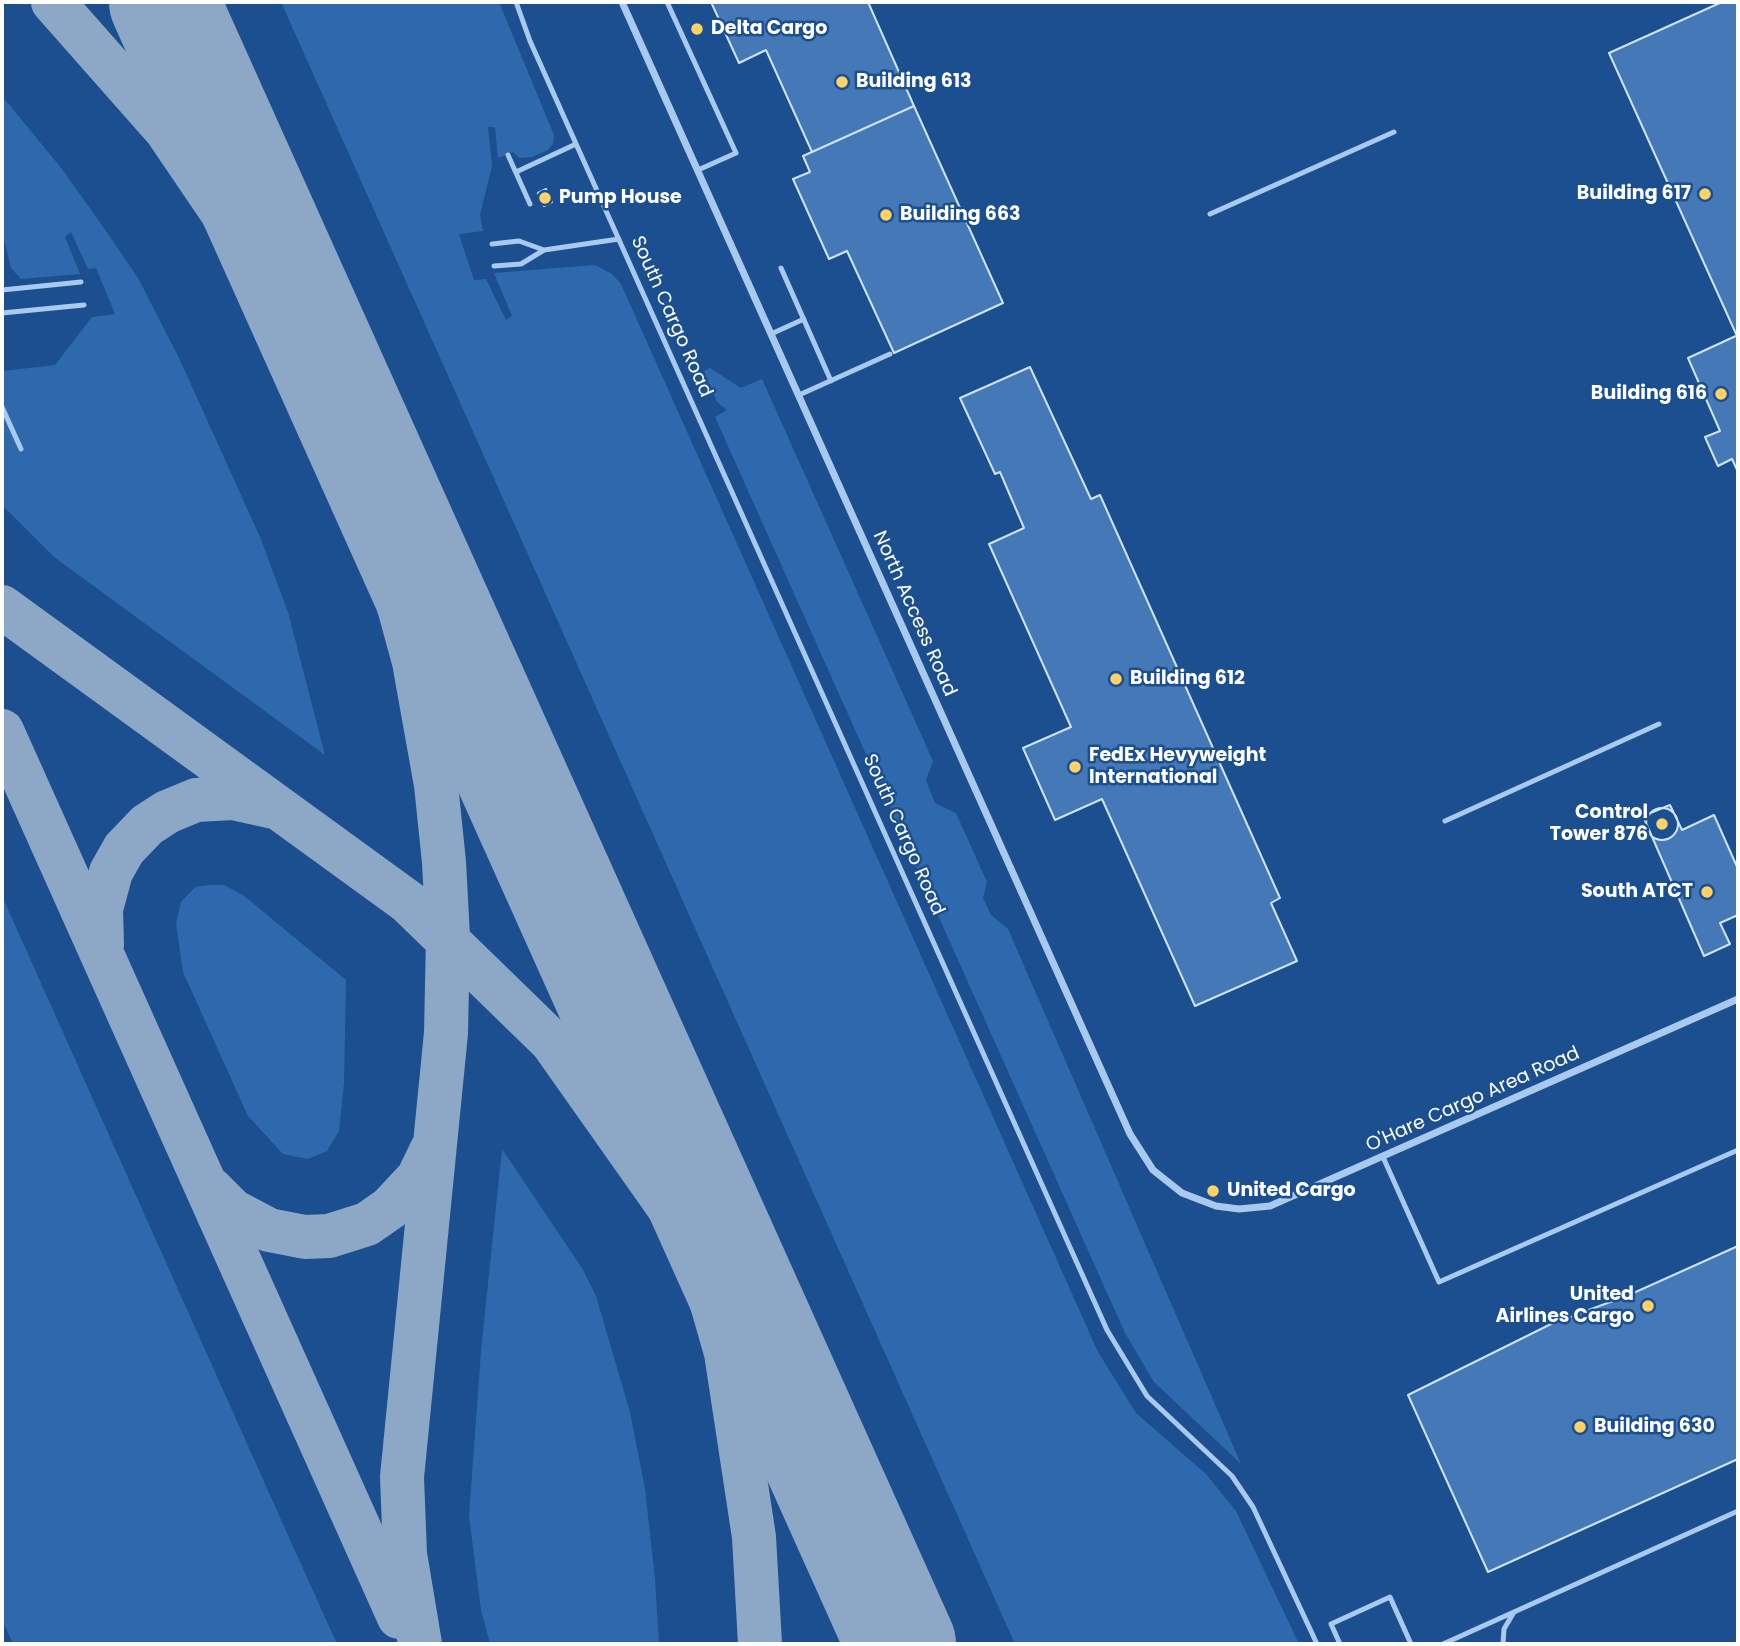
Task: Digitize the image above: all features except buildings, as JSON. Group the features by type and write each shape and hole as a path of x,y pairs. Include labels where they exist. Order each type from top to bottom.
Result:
{"street":[{"name":"North Access Road","path":"622,2 1130,1134 1153,1170 1182,1193 1216,1206"},
{"name":"O'Hare Cargo Area Road","path":"1216,1206 1239,1209 1270,1206 1738,999"}],"lane":[{"name":"South Cargo Road","path":"516,2 576,144 1107,1330 1147,1396 1232,1476 1266,1531 1317,1644"},
{"path":"667,2 736,153 698,170"},
{"path":"1210,214 1394,132"},
{"path":"516,172 576,144"},
{"path":"508,155 530,204"},
{"path":"494,266 521,264 544,250 619,239"},
{"path":"492,244 519,241 544,250"},
{"path":"781,268 831,380"},
{"path":"2,290 81,282"},
{"path":"2,311 84,306"},
{"path":"771,334 804,319"},
{"path":"799,396 890,354"},
{"path":"2,407 4,419 21,450"},
{"path":"1445,821 1659,724"},
{"path":"1383,1157 1439,1282 1738,1150"},
{"path":"1443,1644 1738,1511"},
{"path":"1340,1644 1331,1624 1390,1597 1410,1644"},
{"path":"1503,1644 1504,1629 1514,1612"}],"shaded area":[{"path":"281,2 499,2 554,135 553,144 548,150 532,157 519,158 513,152 498,158 495,127 488,127 492,166 480,215 483,231 459,234 474,280 486,279 506,320 512,316 494,273 595,265 612,274 621,284 1098,1352 1136,1413 1206,1474 1236,1511 1299,1644 1015,1644"},
{"path":"2,96 62,169 138,278 179,358 260,537 288,612 325,755 54,557 2,505 2,371 55,365 92,317 115,314 96,268 88,269 71,232 65,237 80,274 21,279 11,268 2,231"},
{"path":"710,368 741,388 762,379 933,761 926,780 935,803 956,813 987,882 983,898 991,915 1008,929 1241,1464 1154,1382 1125,1333 715,417 727,410 717,402 704,371"},
{"path":"224,885 243,895 346,980 344,1083 339,1131 327,1151 308,1159 283,1154 248,1116 183,972 176,923 181,902 195,887"},
{"path":"2,896 337,1644 13,1644 2,1619"},
{"path":"502,1149 582,1268 596,1296 630,1412 645,1489 659,1644 490,1644 481,1610 469,1516 481,1351"}],"taxiway":[{"path":"53,2 166,130 242,242 270,290"},
{"path":"270,238 372,508 414,662 436,785 448,937 446,1033 402,1477 405,1554 420,1644"},
{"path":"2,607 408,902 552,1042 696,1246 755,1343 849,1530"},
{"path":"2,731 399,1617"},
{"path":"102,945 101,909 111,872 124,849 147,825 167,812 196,800 233,798 274,807"},
{"path":"602,978 679,1197"},
{"path":"211,1189 233,1211 269,1230 305,1237 329,1236 367,1224 390,1208 418,1178 431,1151"},
{"path":"710,1297 726,1353 754,1537 760,1644"}],"runway":[{"path":"164,2 901,1644"}],"place":[{"name":"Delta Cargo","path":"697,29"},
{"name":"Building 613","path":"842,82"},
{"name":"Building 617","path":"1705,194"},
{"name":"Pump House","path":"545,198"},
{"name":"Building 663","path":"886,215"},
{"name":"Building 616","path":"1721,394"},
{"name":"Building 612","path":"1116,679"},
{"name":"FedEx Hevyweight International","path":"1075,767"},
{"name":"Control Tower 876","path":"1662,824"},
{"name":"South ATCT","path":"1707,892"},
{"name":"United Cargo","path":"1213,1191"},
{"name":"United Airlines Cargo","path":"1648,1306"},
{"name":"Building 630","path":"1580,1427"}]}
